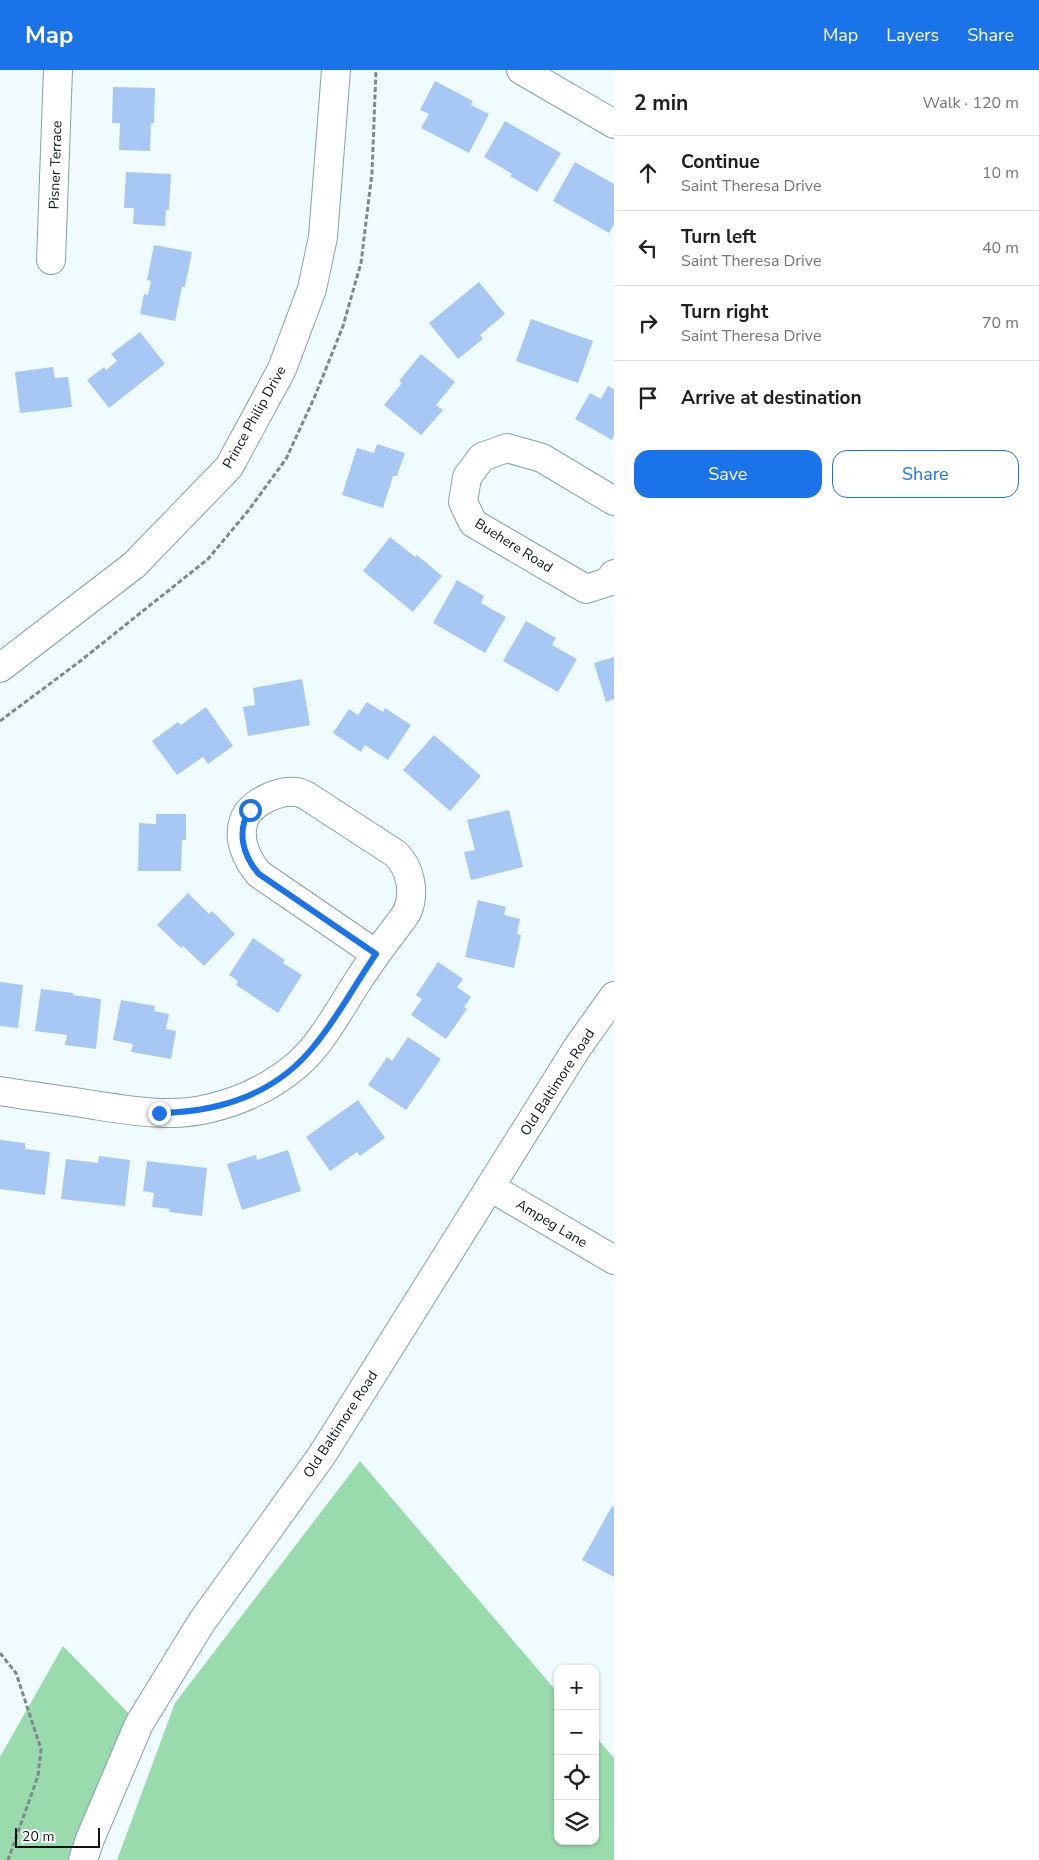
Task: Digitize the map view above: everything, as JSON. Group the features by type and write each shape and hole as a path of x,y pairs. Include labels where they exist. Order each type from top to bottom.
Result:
{"street":[{"name":"Pisner Terrace","path":"51,260 58,70"},
{"name":"Prince Philip Drive","path":"0,668 134,565 229,467 282,369 312,289 323,237 336,70"},
{"path":"521,70 614,124"},
{"name":"Buehere Road","path":"614,502 542,458 507,448 482,457 466,477 463,502 473,522 586,589 608,582 614,574"},
{"path":"0,1091 126,1110 159,1113 208,1109 257,1093 276,1082 299,1063 315,1046 376,954 408,911 411,889 410,880 402,860 396,854 307,796 296,792 274,795 261,801 250,810 244,819 242,831 246,854 252,866 259,874 376,954"},
{"name":"Old Baltimore Road","path":"83,1860 90,1839 139,1724 201,1624 322,1455 577,1048 614,996"},
{"name":"Ampeg Lane","path":"490,1187 614,1260"}],"path":[{"path":"0,1652 16,1673 41,1749 38,1776 8,1860"}],"green space":[{"path":"360,1461 554,1688 554,1845 599,1845 599,1741 614,1758 614,1860 117,1860 175,1703"},
{"path":"63,1646 139,1724 83,1860 0,1860 0,1757"}],"building":[{"path":"435,81 473,101 471,105 489,114 469,153 421,128 429,114 420,110"},
{"path":"113,87 155,88 154,123 151,123 150,151 119,150 120,123 112,123"},
{"path":"505,121 561,153 537,192 510,176 512,174 484,157"},
{"path":"575,162 614,184 614,224 609,233 553,201"},
{"path":"126,172 171,174 169,210 166,210 165,226 133,224 134,208 124,208"},
{"path":"154,245 192,252 185,287 182,287 175,321 140,314 144,294 148,295 151,281 147,280"},
{"path":"479,282 505,314 480,335 483,339 458,359 429,323"},
{"path":"531,319 593,341 578,383 516,361"},
{"path":"140,332 165,364 109,408 87,380 104,367 106,370 117,361 111,354"},
{"path":"421,354 455,382 436,405 443,410 421,435 384,405 402,383 399,381"},
{"path":"53,367 55,378 68,377 72,407 20,413 15,372"},
{"path":"608,386 614,389 614,436 612,440 575,419 590,393 601,399"},
{"path":"377,444 405,453 397,476 393,476 383,508 342,495 357,448 374,453"},
{"path":"390,537 415,557 417,555 442,576 413,612 363,571"},
{"path":"457,580 484,596 481,603 506,617 485,653 433,623"},
{"path":"526,621 556,638 552,645 577,659 558,692 503,661"},
{"path":"614,657 614,699 606,702 594,663"},
{"path":"302,679 310,725 248,736 243,707 255,705 253,688"},
{"path":"367,702 383,712 385,708 411,725 388,760 365,745 361,752 333,733 349,709 358,715"},
{"path":"206,707 233,746 208,764 203,757 177,775 152,741 178,722 181,725"},
{"path":"434,735 481,776 450,811 403,770"},
{"path":"509,810 523,867 471,880 464,852 475,850 467,820"},
{"path":"156,814 186,814 186,840 182,840 181,871 138,871 139,823 156,824"},
{"path":"188,893 209,914 212,911 235,934 204,966 183,946 181,948 157,925"},
{"path":"478,900 506,907 504,915 520,919 517,934 521,935 514,968 465,957"},
{"path":"253,938 285,960 283,963 302,975 278,1013 236,985 238,981 229,975"},
{"path":"438,962 463,979 457,987 471,997 464,1007 467,1009 446,1039 411,1015 422,999 416,995"},
{"path":"0,982 23,985 18,1028 0,1026"},
{"path":"41,989 101,999 96,1049 65,1045 67,1035 35,1031"},
{"path":"121,1000 155,1006 154,1011 169,1014 166,1029 176,1031 171,1059 131,1052 133,1044 113,1040"},
{"path":"408,1037 441,1059 406,1110 368,1085 387,1057 392,1061"},
{"path":"358,1100 385,1138 360,1156 357,1152 330,1171 306,1137"},
{"path":"0,1140 25,1143 25,1149 50,1152 45,1195 0,1189"},
{"path":"288,1150 301,1191 242,1210 227,1164 256,1155 257,1160"},
{"path":"99,1156 130,1160 125,1206 61,1199 66,1159 98,1163"},
{"path":"147,1161 207,1168 202,1216 169,1212 170,1209 152,1207 154,1193 143,1191"},
{"path":"612,1506 614,1507 614,1577 582,1560"}],"route":[{"path":"159,1113 208,1109 257,1093 276,1082 299,1063 315,1046 376,954 259,874 252,866 246,854 242,831 244,819 250,810"}]}
